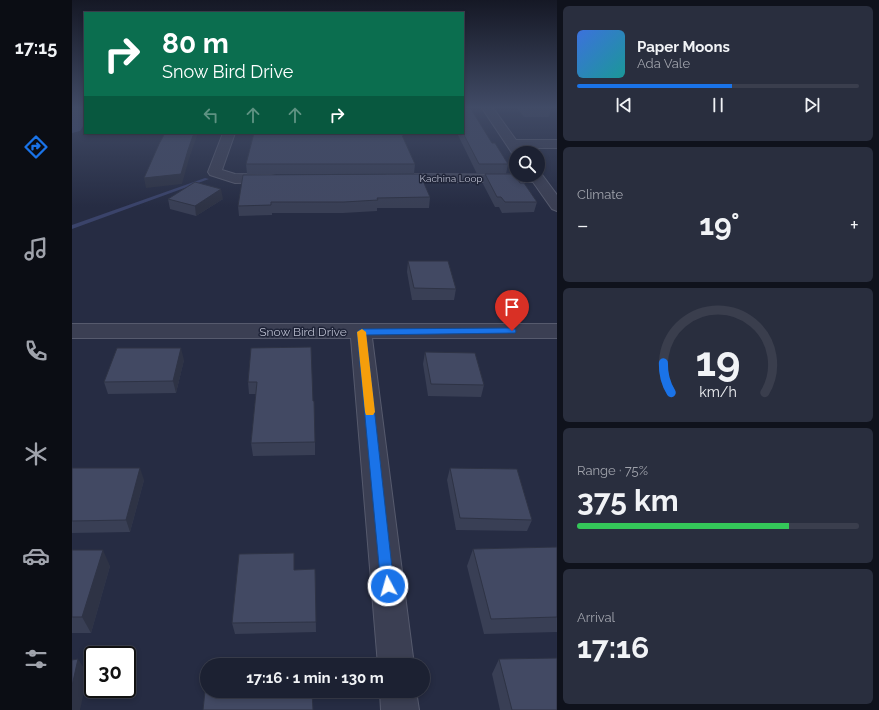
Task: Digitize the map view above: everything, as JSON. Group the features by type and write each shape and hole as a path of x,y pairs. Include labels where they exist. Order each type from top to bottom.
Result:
{"street":[{"path":"225,141 215,172 223,177 238,179 285,179"},
{"path":"536,146 557,144"},
{"name":"Kachina Loop","path":"379,178 509,176"},
{"path":"540,182 557,206"},
{"name":"Snow Bird Drive","path":"73,333 557,331"},
{"path":"361,332 395,658"},
{"path":"399,698 400,710"}],"building":[{"path":"161,141 191,141 181,174 144,178"},
{"path":"252,141 405,141 415,164 246,164"},
{"path":"467,141 491,141 492,143 495,143 508,164 479,164"},
{"path":"420,174 430,197 377,198 378,200 344,202 271,202 271,205 238,206 243,175"},
{"path":"485,174 509,174 509,182 524,183 537,202 505,202 501,197 497,197"},
{"path":"195,182 221,189 195,206 168,199"},
{"path":"408,261 448,261 456,289 414,288"},
{"path":"311,347 315,442 251,443 257,382 248,382 251,348"},
{"path":"117,348 181,348 173,381 104,382"},
{"path":"425,352 475,353 484,385 431,384"},
{"path":"72,468 140,468 126,520 72,521"},
{"path":"450,468 517,469 532,520 460,518"},
{"path":"557,547 557,617 491,619 473,549"},
{"path":"72,550 103,550 82,617 72,617"},
{"path":"294,553 294,570 315,569 316,622 232,623 239,554"},
{"path":"557,658 557,710 512,710 499,659"},
{"path":"78,659 72,686 72,660"},
{"path":"204,698 312,698 313,710 203,710"}],"waterway":[{"path":"72,227 207,179"}],"slow traffic":[{"path":"362,332 370,412"}],"route":[{"path":"388,586 361,332 512,331"}]}
